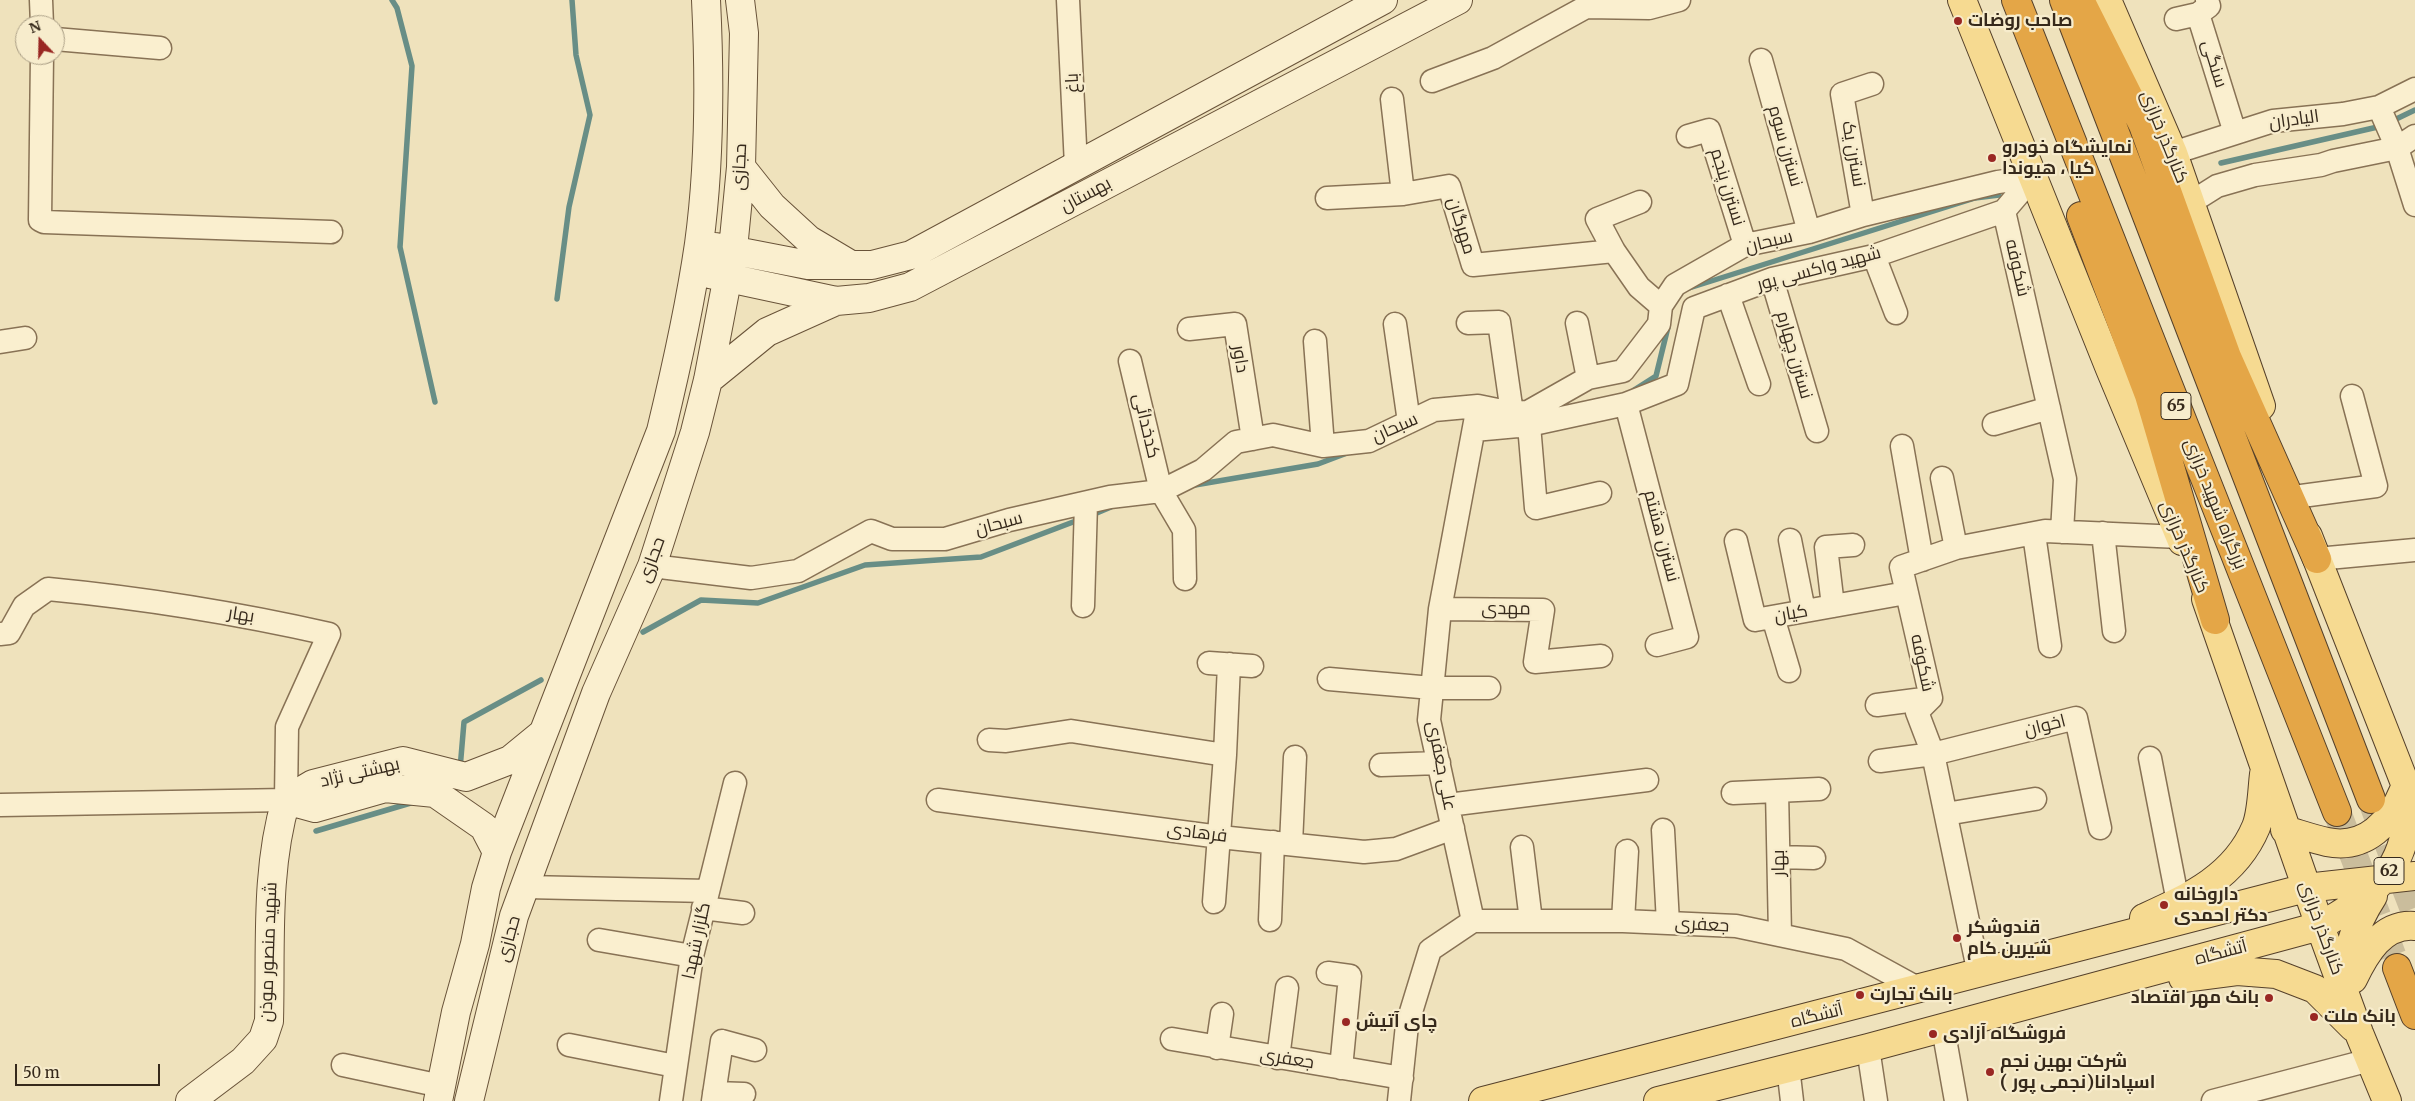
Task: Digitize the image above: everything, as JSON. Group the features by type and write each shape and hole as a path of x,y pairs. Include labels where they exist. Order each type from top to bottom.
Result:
{"highway":[{"path":"2014,0 2052,139 2148,395 2215,620"},
{"name":"بزرگراه شهید خرازی","path":"2014,0 2337,812"},
{"name":"65","path":"2064,0 2371,799"},
{"path":"2080,0 2143,125 2227,357 2317,559"},
{"path":"2397,968 2415,1015"}],"main road":[{"name":"حجازی","path":"440,1094 456,1012 475,944 486,888 498,852 661,431 699,244 706,167 709,78 706,0"},
{"name":"حجازی","path":"468,1101 514,916 596,693 652,566 695,432 708,380 733,249 741,167 744,33 740,0"},
{"name":"بهستان","path":"699,244 733,249 808,265 872,265 910,256 1383,0"},
{"name":"بهستان","path":"693,272 728,277 836,301 869,298 910,287 1458,0"},
{"name":"کنارگذر خرازی","path":"1962,0 2215,620 2285,830 2345,996 2387,1101"},
{"name":"کنارگذر خرازی","path":"2107,0 2173,153 2231,323 2317,559 2409,787"},
{"path":"741,167 778,212 809,240 852,266"},
{"path":"708,380 767,332 836,301"},
{"name":"بهشتی نژاد","path":"286,800 313,784 403,761 466,776 510,760 544,732"},
{"path":"2071,950 2178,902 2221,877 2241,851 2256,826 2265,767"},
{"path":"2285,830 2329,842 2348,842 2367,836 2384,826 2409,787"},
{"name":"62","path":"2320,926 2363,900 2384,879 2399,856 2405,831 2409,787"},
{"name":"بهشتی نژاد","path":"286,800 315,808 385,788 435,793 484,827 498,852"},
{"name":"شهید منصور موذن","path":"190,1101 243,1061 263,1040 269,1021 272,871 277,830 286,800"},
{"name":"آتشگاه","path":"1483,1101 2306,888 2415,876"},
{"path":"2345,996 2348,954 2352,936 2360,916 2384,879"},
{"name":"آتشگاه","path":"1658,1101 1868,1048 2320,926"},
{"path":"2345,996 2369,948 2387,932 2415,926"},
{"path":"2089,988 2238,971 2276,974 2315,989 2359,1033"}],"street":[{"path":"41,0 42,15"},
{"name":"باغ","path":"1068,0 1076,166"},
{"path":"1432,80 1493,58 1586,7 1649,8 1680,0"},
{"path":"2176,19 2209,5"},
{"name":"سنگی","path":"2209,5 2235,133"},
{"path":"65,40 160,48"},
{"name":"نسترن سوم","path":"1761,60 1809,232"},
{"path":"42,65 40,220 44,222 145,227 331,232"},
{"name":"نسترن یک","path":"1863,215 1842,94 1872,84"},
{"name":"الیادران","path":"2190,203 2217,186 2236,180 2321,165 2393,128 2415,89"},
{"path":"1327,198 1403,194 1392,99"},
{"name":"الیادران","path":"2173,153 2273,121 2343,114 2393,128"},
{"path":"2393,128 2415,205"},
{"name":"نسترن پنجم","path":"1698,133 1745,245"},
{"path":"2004,211 2033,177"},
{"name":"سبحان","path":"652,566 751,578 798,571 871,532 892,539 945,539 1009,520 1110,497 1161,491 1203,470 1236,442 1273,435 1323,446 1369,441 1434,410 1478,406 1521,419 1528,412 1588,378 1623,371 1659,324 1661,306 1674,285 1745,245 1809,232 1863,215 1998,182 2033,177"},
{"name":"مهرگان","path":"1403,194 1449,186 1473,265 1614,251"},
{"path":"1640,202 1597,219 1614,251 1639,287 1661,306"},
{"name":"شهید واکسی پور","path":"1474,430 1521,419 1626,404 1677,384 1694,308 1772,279 1874,256 2004,211"},
{"name":"شکوفه","path":"2004,211 2065,479 2062,532"},
{"path":"1874,256 1896,313"},
{"name":"نسترن چهارم","path":"1772,279 1816,431"},
{"path":"1728,295 1759,384"},
{"path":"1468,323 1499,322 1521,419 1536,508 1600,493"},
{"path":"1577,323 1588,378"},
{"name":"داور","path":"1189,329 1235,324 1253,439"},
{"path":"1396,324 1409,422"},
{"path":"0,342 26,338"},
{"path":"1315,341 1323,446"},
{"name":"کدخدائی","path":"1130,361 1161,491 1184,530 1185,579"},
{"path":"2294,497 2376,486 2352,396"},
{"name":"نسترن هشتم","path":"1626,404 1687,637 1657,645"},
{"name":"علی جعفری","path":"1473,921 1429,720 1440,609 1478,406"},
{"path":"1994,424 2049,408"},
{"path":"1902,446 1922,560"},
{"path":"1942,478 1956,548"},
{"path":"1083,606 1086,503"},
{"path":"2103,532 2114,631"},
{"name":"شکوفه","path":"1979,974 1933,754 1917,712 1931,698 1900,567 1956,548 2034,534 2103,532 2180,537"},
{"path":"2034,534 2050,646"},
{"path":"1790,540 1804,611"},
{"name":"کیان","path":"1736,541 1755,620 1906,593"},
{"path":"1833,606 1826,547 1853,545"},
{"path":"2317,559 2415,550"},
{"name":"بهار","path":"0,634 8,633 24,606 48,589 130,597 267,620 328,634 287,727 286,800"},
{"name":"مهدی","path":"1440,609 1543,610 1535,662 1601,656"},
{"path":"1773,617 1789,671"},
{"path":"1214,902 1225,754 1219,664 1252,666"},
{"path":"1330,680 1432,688 1489,688"},
{"path":"1877,705 1931,698"},
{"name":"اخوان","path":"1933,754 2076,718 2100,828"},
{"path":"989,740 1006,741 1071,731 1225,754"},
{"path":"1880,761 1933,754"},
{"path":"1270,920 1295,757"},
{"path":"2150,758 2178,902"},
{"path":"1381,765 1439,763"},
{"path":"1448,805 1647,780"},
{"name":"گلزار شهدا","path":"671,1101 692,956 735,783"},
{"path":"1733,793 1819,789"},
{"name":"بهار","path":"1777,791 1780,935"},
{"path":"1946,814 2035,799"},
{"path":"0,805 286,800"},
{"name":"فرهادی","path":"938,800 1220,837 1364,852 1396,849 1453,828"},
{"path":"1663,830 1668,923"},
{"path":"1522,847 1531,921"},
{"path":"1623,922 1627,851"},
{"path":"1778,857 1814,858"},
{"path":"526,887 706,899 743,913"},
{"path":"1399,1101 1407,1025 1430,950 1473,921"},
{"name":"جعفری","path":"1473,921 1623,922 1736,926 1846,949 1919,989"},
{"path":"599,940 692,956"},
{"path":"1328,973 1350,976 1341,1068"},
{"path":"1278,1058 1287,988"},
{"path":"1217,1048 1222,1014"},
{"path":"1942,1028 1956,1101"},
{"name":"جعفری","path":"1172,1039 1402,1078"},
{"path":"744,1094 713,1097 722,1041 754,1050"},
{"path":"569,1045 675,1066"},
{"path":"1868,1048 1876,1101"},
{"path":"2213,1101 2370,1060"},
{"path":"343,1065 440,1094"},
{"path":"1788,1067 1792,1101"}],"waterway":[{"path":"392,0 397,8 412,66 400,247 435,402"},
{"path":"557,299 569,207 590,115 576,55 572,0"},
{"path":"2390,122 2415,110"},
{"path":"2221,163 2382,126"},
{"path":"1689,288 1975,198 1999,195"},
{"path":"1634,390 1656,376 1668,327"},
{"path":"1195,485 1318,464 1347,453"},
{"path":"1092,515 1111,507"},
{"path":"643,632 701,600 758,603 865,565 981,557 1081,519"},
{"path":"460,769 464,722 541,680"},
{"path":"316,831 414,802"}],"tunnel":[{"path":"2373,804 2415,912"},
{"path":"2337,812 2397,968"}],"place":[{"name":"صاحب روضات","path":"1958,21"},
{"name":"نمایشگاه خودرو کیا ، هیوندا","path":"1992,158"},
{"name":"داروخانه دکتر احمدی","path":"2164,905"},
{"name":"قندوشکر شیرین کام","path":"1957,938"},
{"name":"بانک تجارت","path":"1860,995"},
{"name":"بانک مهر اقتصاد","path":"2269,998"},
{"name":"بانک ملت","path":"2314,1017"},
{"name":"چای آتیش","path":"1346,1022"},
{"name":"فروشگاه آزادی","path":"1933,1034"},
{"name":"شرکت بهین نجم اسپادانا(نجمی پور )","path":"1990,1072"}]}
